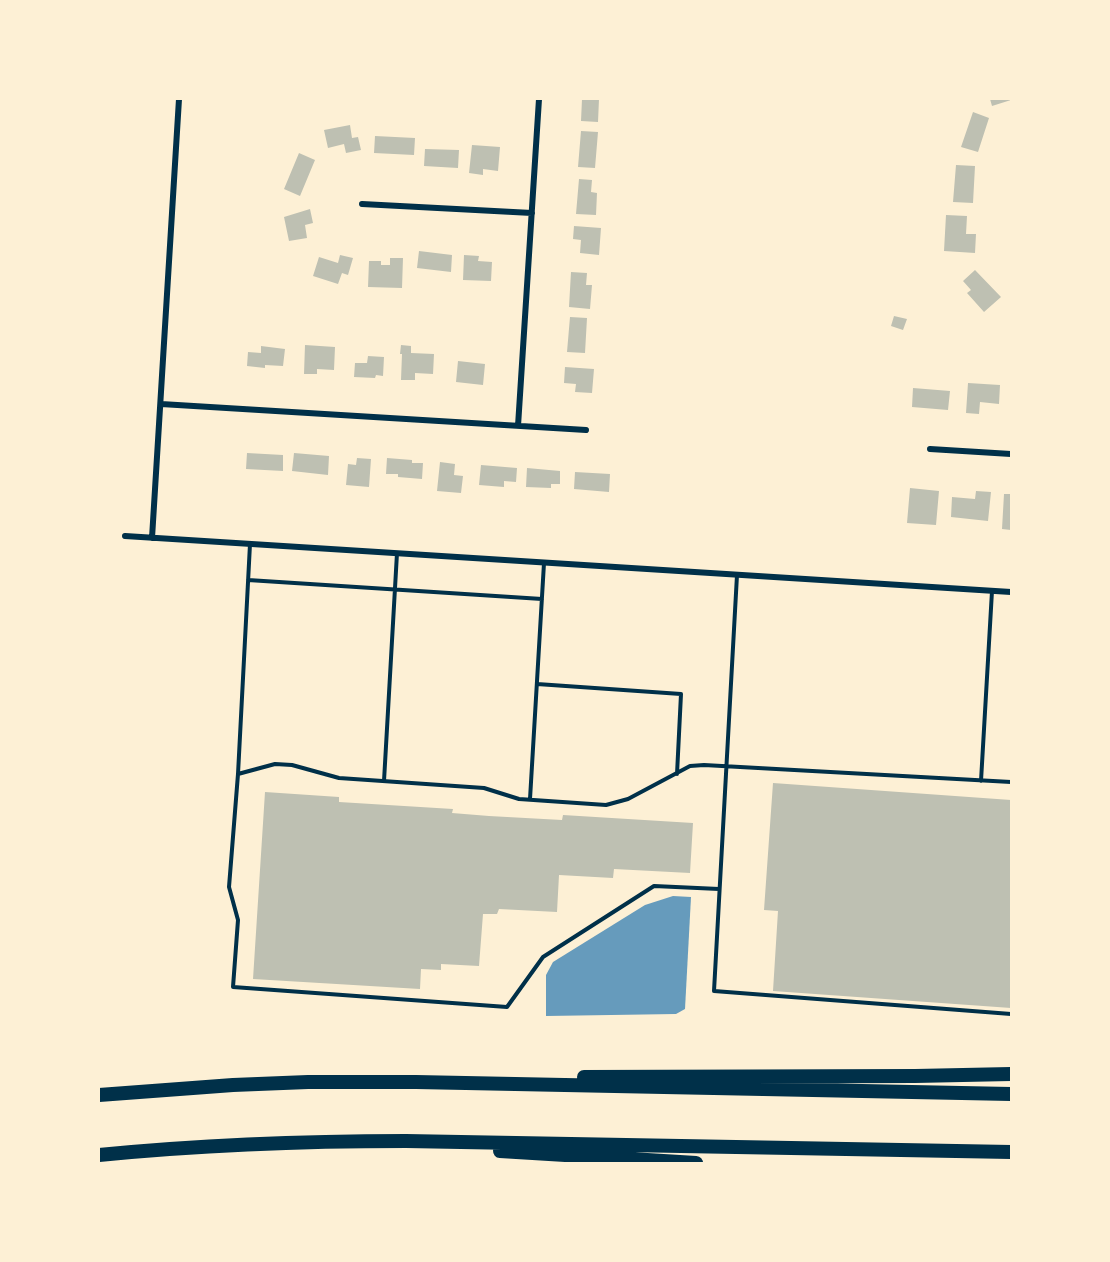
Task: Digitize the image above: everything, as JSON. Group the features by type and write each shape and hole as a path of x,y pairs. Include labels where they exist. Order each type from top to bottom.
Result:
{"highway":[{"path":"99,1095 243,1085 416,1082 527,1077 1011,1074"},
{"path":"416,1082 1011,1094"},
{"path":"99,1155 202,1146 329,1141 1011,1152"},
{"path":"406,1141 488,1150 696,1163"}],"street":[{"path":"152,537 179,99"},
{"path":"518,426 539,99"},
{"path":"362,204 532,213"},
{"path":"161,404 586,430"},
{"path":"930,449 1011,454"},
{"path":"125,536 1011,592"}],"lane":[{"path":"250,544 238,774 229,887 238,920 233,987 507,1007 543,957 654,886 719,889"},
{"path":"384,781 397,553"},
{"path":"530,799 544,562"},
{"path":"737,575 714,991 1011,1014"},
{"path":"249,580 542,599"},
{"path":"981,781 992,591"},
{"path":"537,684 681,694 676,774"},
{"path":"238,774 275,764 305,767 339,778 484,788 519,799 606,805 628,799 690,766 1011,782"}],"water":[{"path":"673,896 691,897 685,1009 676,1014 546,1016 546,975 553,962 645,905"}],"building":[{"path":"582,99 599,99 598,122 581,121"},
{"path":"990,99 1011,99 1011,100 992,106"},
{"path":"973,112 989,118 978,152 961,147"},
{"path":"350,125 352,138 358,137 361,150 346,153 344,144 328,148 324,130"},
{"path":"581,131 598,132 595,168 578,167"},
{"path":"375,136 415,138 414,155 374,153"},
{"path":"472,145 500,147 498,171 483,169 483,175 469,173"},
{"path":"425,149 459,150 458,168 424,166"},
{"path":"299,153 315,160 300,196 284,189"},
{"path":"956,165 975,166 973,203 953,202"},
{"path":"579,179 592,180 591,192 597,193 596,215 576,214"},
{"path":"310,209 313,223 305,225 307,238 289,241 284,217"},
{"path":"946,215 967,216 966,234 976,234 975,253 944,251"},
{"path":"574,226 601,228 599,255 580,253 581,240 573,239"},
{"path":"419,251 452,255 451,272 417,268"},
{"path":"340,255 353,258 348,275 342,273 338,284 313,276 319,257 338,263"},
{"path":"464,255 479,256 478,261 492,262 491,281 463,280"},
{"path":"390,258 403,258 402,288 368,287 369,261 381,261 381,265 390,265"},
{"path":"975,270 1001,297 984,312 967,293 971,290 963,281"},
{"path":"571,272 587,273 586,285 592,285 590,309 569,307"},
{"path":"894,316 907,319 903,330 891,326"},
{"path":"570,317 587,318 585,353 567,352"},
{"path":"305,345 335,347 334,370 317,369 317,374 304,374"},
{"path":"401,345 411,346 411,353 434,354 433,374 415,373 415,380 401,380"},
{"path":"261,346 285,349 283,366 265,365 265,368 247,366 248,352 261,353"},
{"path":"368,356 384,357 383,376 354,377 355,363 367,363"},
{"path":"458,361 485,364 483,385 456,382"},
{"path":"565,367 594,369 592,393 575,392 576,384 564,383"},
{"path":"968,383 1000,385 999,404 980,402 979,414 966,413"},
{"path":"913,388 950,391 948,410 912,407"},
{"path":"247,453 283,455 283,471 246,469"},
{"path":"294,453 329,456 328,475 292,471"},
{"path":"357,458 371,459 369,487 346,485 348,464 356,465"},
{"path":"387,458 423,463 422,479 386,474"},
{"path":"440,462 455,464 454,475 463,476 461,493 437,491"},
{"path":"481,465 517,468 516,482 504,481 504,487 479,485"},
{"path":"527,468 560,471 560,484 551,484 551,488 526,487"},
{"path":"575,472 610,474 609,492 574,489"},
{"path":"910,488 939,491 936,525 907,523"},
{"path":"976,491 991,492 988,521 951,517 952,497 975,499"},
{"path":"1004,494 1011,494 1011,530 1002,529"},
{"path":"773,783 1011,800 1011,1008 773,991 778,911 764,910"},
{"path":"265,792 339,797 339,802 453,809 452,813 489,816 562,820 563,815 693,823 690,873 614,869 613,878 559,875 557,912 499,909 497,914 483,914 479,966 441,964 441,970 421,969 420,989 253,979"}]}
